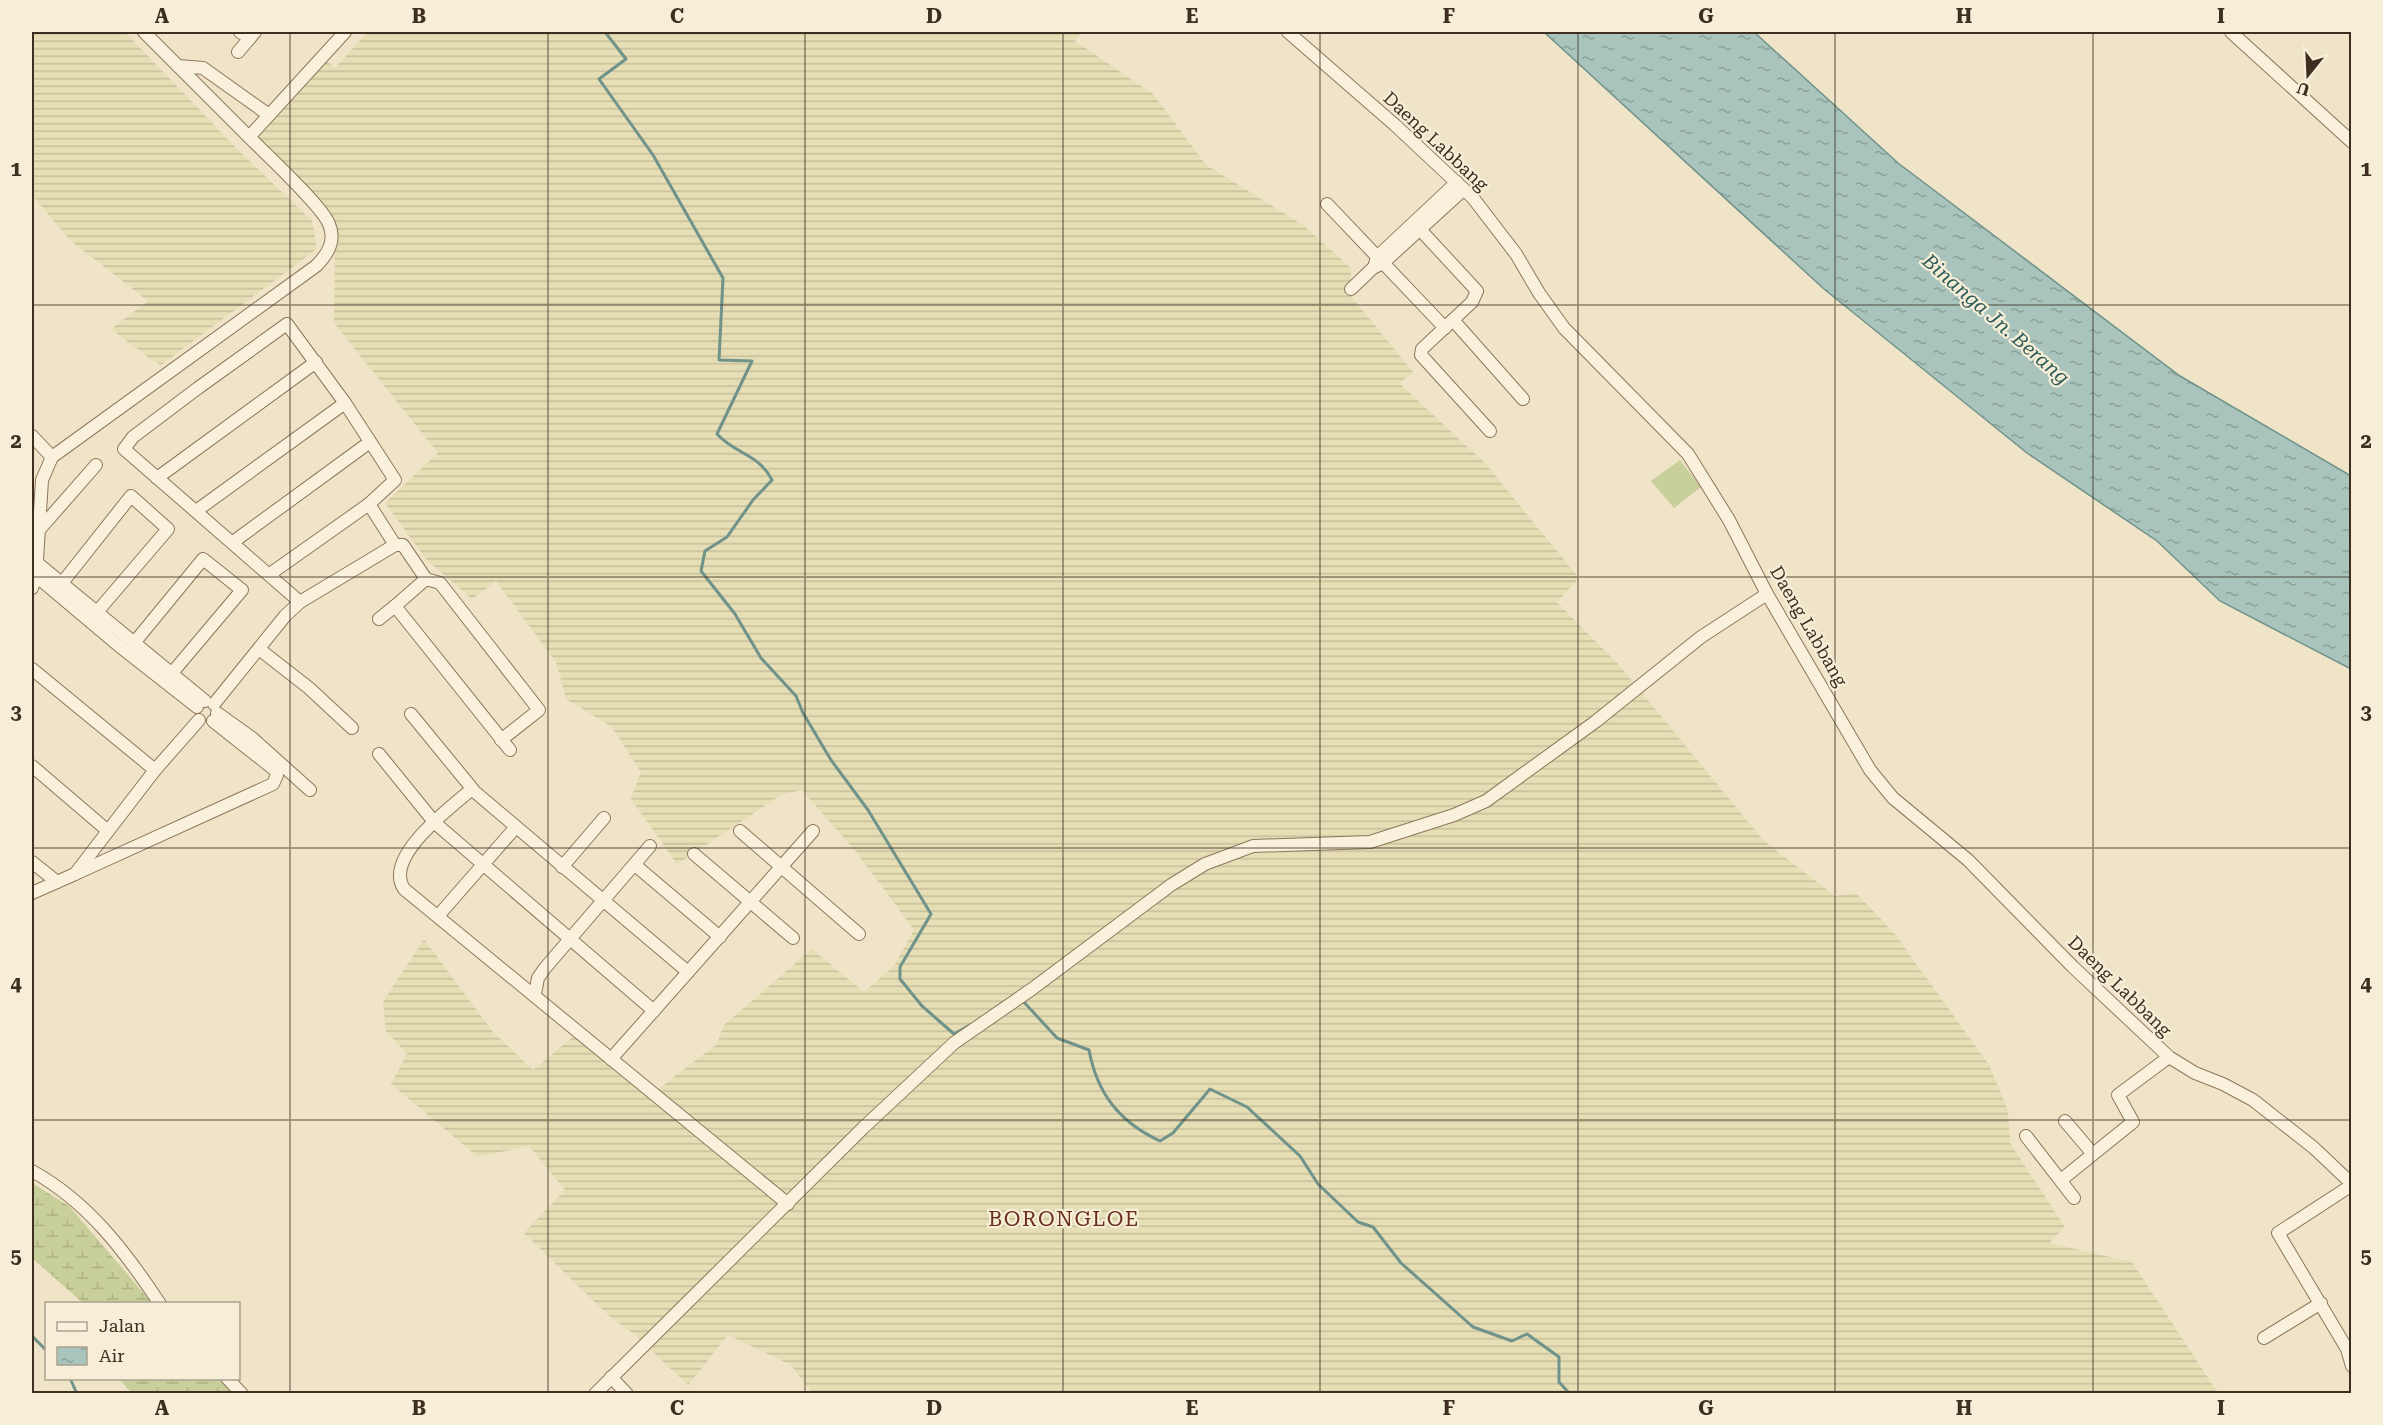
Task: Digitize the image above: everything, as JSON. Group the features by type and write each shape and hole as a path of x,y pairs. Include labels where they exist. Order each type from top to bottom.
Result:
{"street":[{"path":"35,576 44,474 52,457 316,266 329,251 332,234 325,216 144,32"},
{"path":"249,137 345,32"},
{"name":"Daeng Labbang","path":"1288,32 1460,186 1516,254 1539,293 1564,328 1688,454 1733,527 1767,594 1870,770 1893,798 1968,860 2073,967 2169,1057 2195,1073 2223,1084 2253,1100 2314,1148 2352,1185"},
{"path":"2231,32 2352,142"},
{"path":"238,52 248,34"},
{"path":"178,66 203,68 269,115"},
{"path":"1351,289 1460,186"},
{"path":"1327,204 1378,262 1449,324 1523,399"},
{"path":"1417,227 1477,291 1472,302 1422,349 1421,355 1490,431"},
{"path":"270,574 369,504 395,480 345,403 287,324 133,437 124,449 300,602"},
{"path":"157,478 316,362"},
{"path":"196,511 345,403"},
{"path":"32,435 52,457"},
{"path":"233,542 370,442"},
{"path":"39,530 96,465"},
{"path":"62,583 131,496 168,529 98,612"},
{"path":"41,497 56,511"},
{"path":"369,504 395,545"},
{"path":"75,874 155,770 209,709 285,616 300,602 395,545 402,545 426,579 440,584 539,710 501,740"},
{"path":"134,643 203,559 242,590 172,672"},
{"path":"32,893 273,784 278,775 172,672 62,583 35,576"},
{"path":"35,576 118,645 252,738 310,790"},
{"path":"379,619 426,579"},
{"path":"595,1394 954,1042 1032,989 1111,928 1195,869 1252,846 1370,842 1442,819 1486,801 1595,722 1701,637 1767,594"},
{"path":"395,606 510,750"},
{"path":"259,649 309,688 351,728"},
{"path":"32,669 155,770"},
{"path":"411,714 472,789 515,828 688,972"},
{"path":"379,754 435,823 654,1011"},
{"path":"32,766 108,831"},
{"path":"472,789 407,851 399,872 399,882 404,889 788,1204"},
{"path":"562,867 604,818"},
{"path":"438,916 515,828"},
{"path":"740,831 859,934"},
{"path":"611,1059 813,831"},
{"path":"534,994 538,978 650,846"},
{"path":"694,854 793,938"},
{"path":"32,862 57,882"},
{"path":"634,866 720,937"},
{"path":"2061,1180 2133,1122 2118,1095 2169,1057"},
{"path":"2065,1121 2093,1154"},
{"path":"2026,1136 2074,1198"},
{"path":"32,1171 68,1194 102,1226 131,1259 159,1302"},
{"path":"2352,1185 2278,1233 2349,1348 2352,1366"},
{"path":"2264,1338 2321,1303"},
{"path":"611,1377 627,1394"},
{"path":"229,1380 242,1394"}],"shaded area":[{"path":"32,32 125,32 236,148 312,221 317,249 161,365 111,329 148,301 71,241 32,195"},
{"path":"368,32 1081,32 1075,41 1153,94 1206,165 1303,225 1351,268 1351,296 1413,372 1399,383 1485,463 1579,578 1557,602 1619,665 1764,841 1835,896 1856,893 1894,933 1989,1065 2008,1110 2010,1143 2065,1227 2049,1243 2132,1262 2218,1393 812,1394 791,1365 728,1335 688,1385 634,1334 607,1314 524,1233 565,1190 529,1146 478,1157 391,1084 407,1054 386,1031 383,1002 424,939 493,1032 533,1070 574,1036 649,1096 717,1044 724,1025 812,949 864,992 894,966 914,930 857,853 802,790 783,794 677,864 631,799 641,772 612,727 566,699 556,662 496,581 472,599 426,559 385,503 438,453 334,323 335,248 329,220 251,137 323,58 335,68"}],"green space":[{"path":"1680,460 1701,487 1674,508 1651,481"},
{"path":"32,1183 69,1206 151,1302 82,1302 32,1258"},
{"path":"120,1380 223,1380 238,1393 132,1393"}],"water":[{"name":"Binanga Jn. Berang","path":"1544,32 1754,32 1898,163 2180,376 2351,476 2351,669 2220,601 2157,541 2027,453 1824,289"}],"waterway":[{"path":"605,32 626,59 599,79 653,155 723,278 719,360 752,361 717,434 731,446 754,459 767,471 772,480 753,500 727,537 705,551 701,571 735,614 761,658 796,696 803,713 831,760 868,810 931,914 900,967 900,979 922,1006 954,1034 970,1025"},
{"path":"1022,1000 1057,1038 1089,1050 1098,1080 1112,1104 1133,1125 1160,1141 1173,1133 1210,1089 1247,1107 1300,1156 1318,1184 1358,1222 1373,1227 1401,1263 1473,1327 1512,1341 1527,1334 1559,1357 1559,1382 1570,1394"},
{"path":"32,1336 45,1349"},
{"path":"71,1380 77,1394"}],"district":[{"name":"BORONGLOE","path":"1064,1219"}]}
